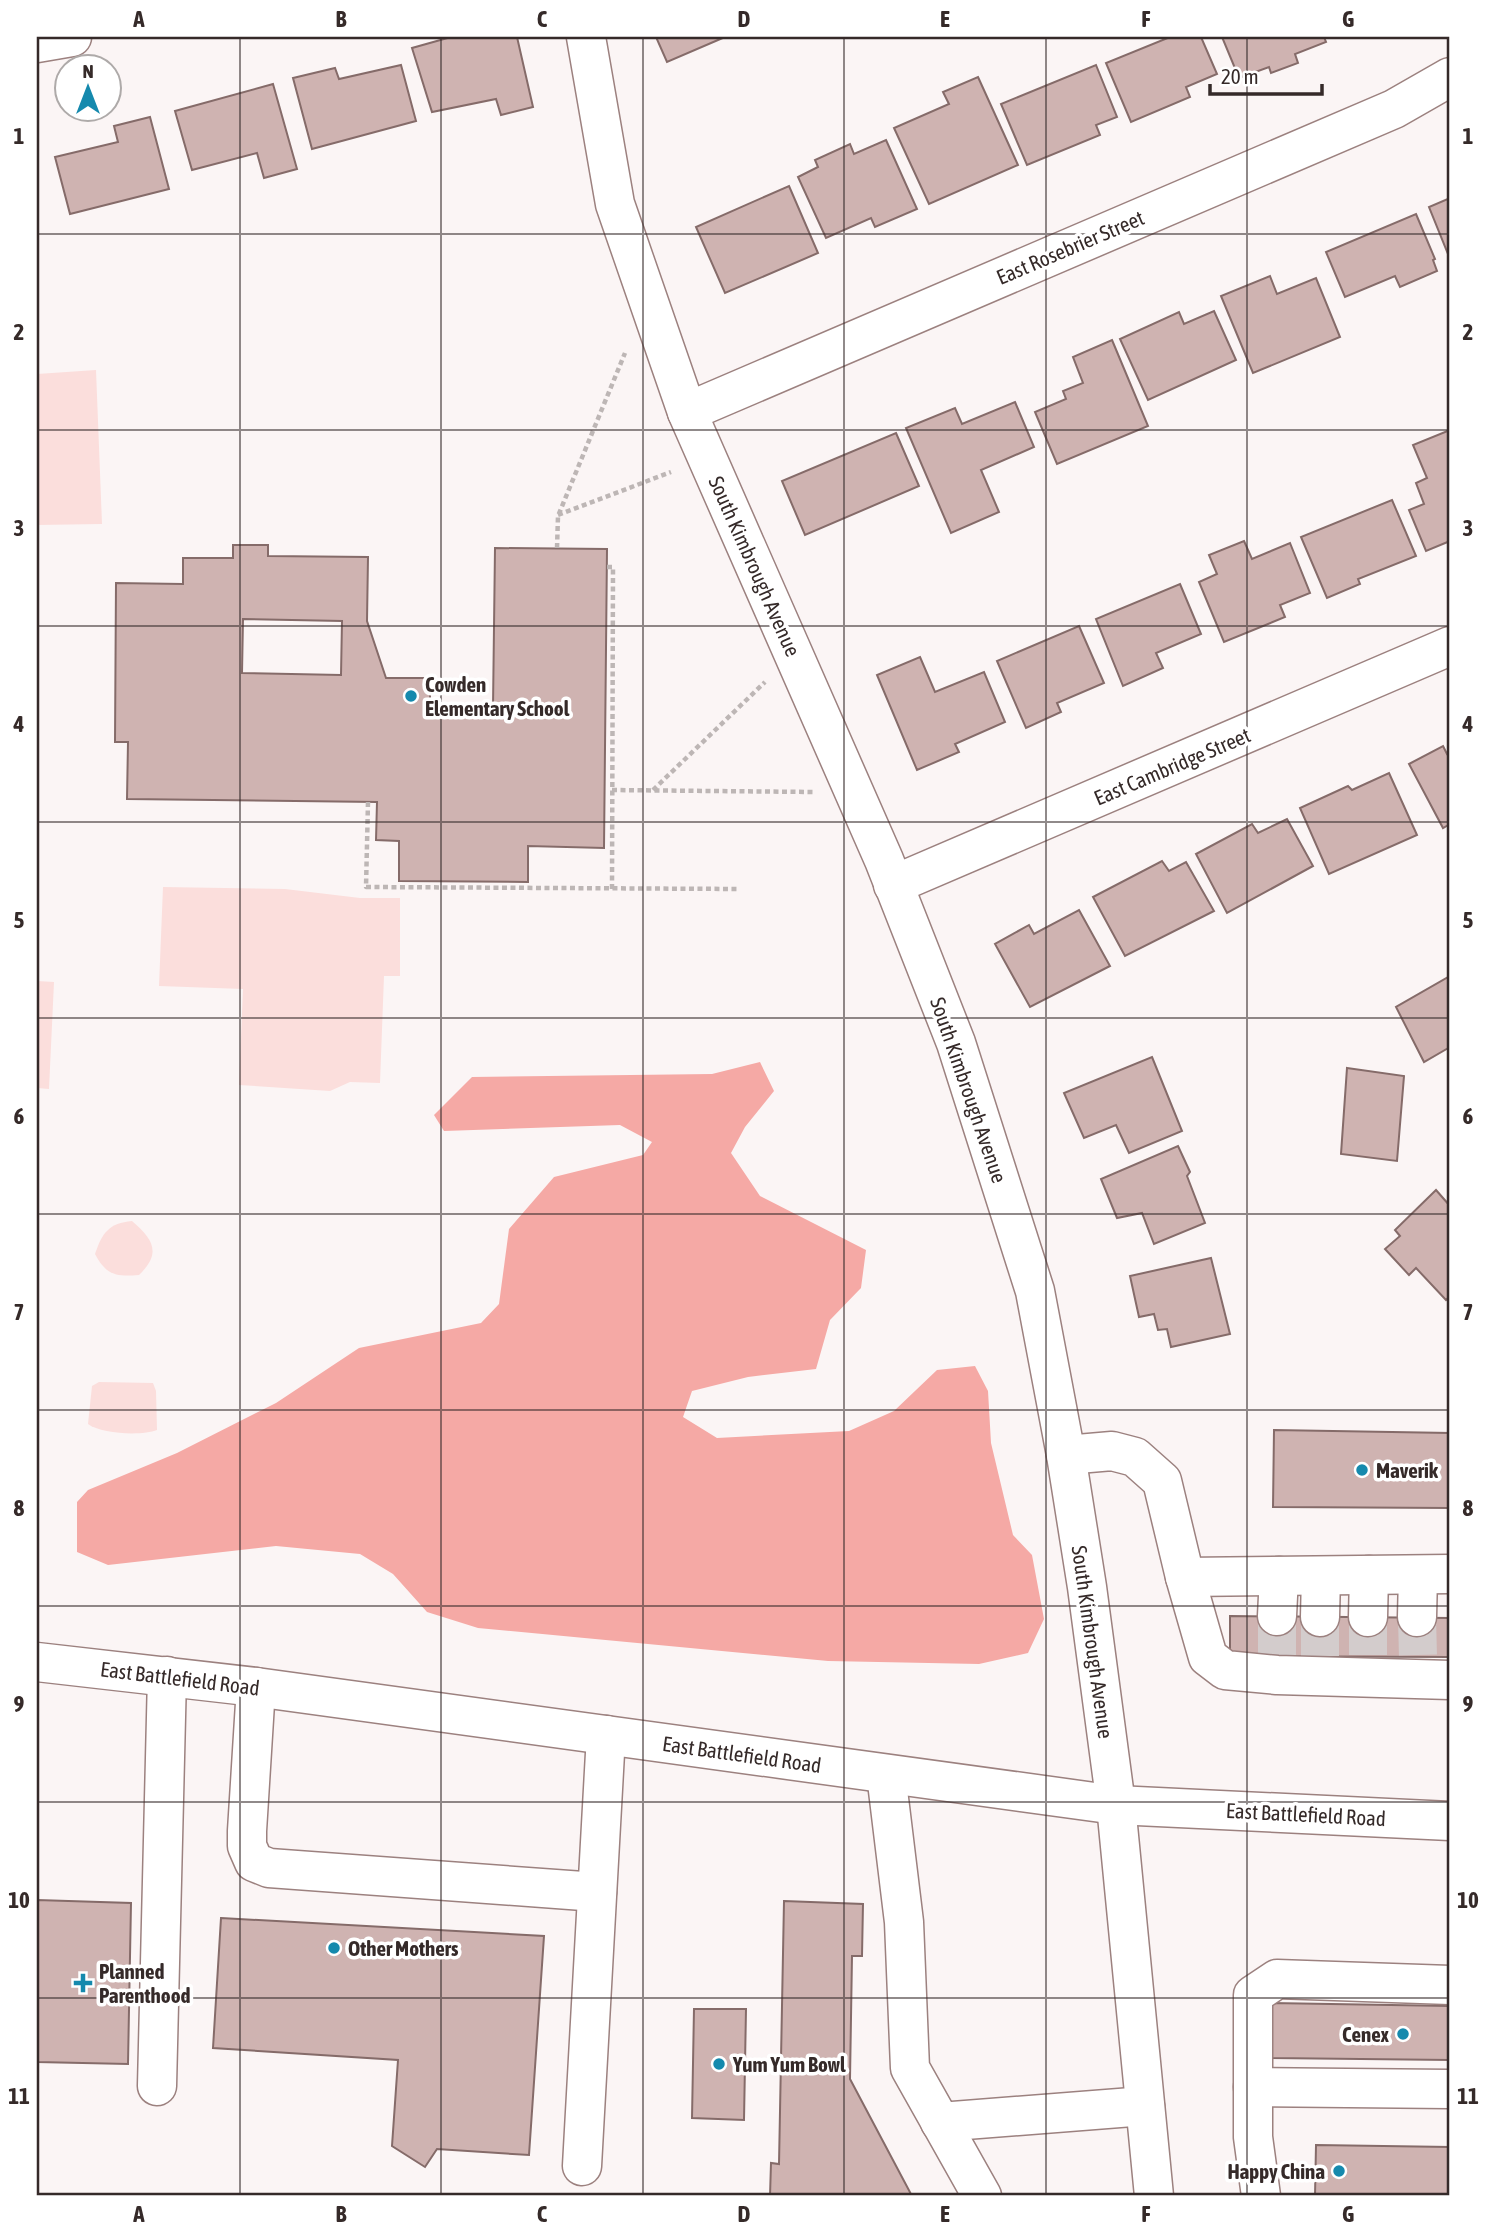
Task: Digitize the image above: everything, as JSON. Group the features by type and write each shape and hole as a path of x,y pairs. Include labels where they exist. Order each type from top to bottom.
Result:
{"street":[{"path":"37,43 72,37"},
{"name":"South Kimbrough Avenue","path":"586,37 615,204 687,412 854,792 956,1043 1035,1291 1066,1455 1087,1587 1116,1805 1154,2196"},
{"name":"East Rosebrier Street","path":"687,412 1394,108 1450,77"},
{"name":"East Cambridge Street","path":"893,886 1450,646"},
{"path":"1066,1455 1112,1451 1135,1457 1162,1481 1208,1657 1225,1670 1277,1665 1368,1667 1428,1672"},
{"path":"1185,1577 1434,1574 1417,1617"},
{"path":"1368,1617 1369,1575"},
{"path":"1277,1616 1279,1576"},
{"path":"1320,1617 1321,1576"},
{"name":"East Battlefield Road","path":"37,1662 256,1687 1116,1805 1450,1821"},
{"path":"157,2085 167,1676"},
{"path":"256,1687 247,1831 247,1846 254,1862 269,1868 597,1892"},
{"path":"582,2166 606,1735"},
{"path":"886,1774 904,1922 910,2068 982,2196"},
{"path":"1261,2196 1253,2137 1253,1995 1277,1979 1450,1985"},
{"path":"1253,2087 1450,2089"},
{"path":"940,2122 1145,2106"}],"path":[{"path":"557,548 558,516 648,299"},
{"path":"558,516 708,458"},
{"path":"607,567 613,567 612,888"},
{"path":"653,791 794,655"},
{"path":"612,790 854,792"},
{"path":"368,802 366,887 738,889"}],"shaded area":[{"path":"96,370 102,524 37,525 37,374"},
{"path":"163,887 285,889 360,898 400,898 400,976 384,976 380,1083 350,1082 330,1091 239,1085 243,989 159,986"},
{"path":"37,981 54,982 49,1089 37,1088"},
{"path":"760,1062 774,1091 745,1127 731,1153 760,1196 866,1250 861,1288 830,1320 816,1369 748,1377 692,1391 683,1417 717,1438 849,1431 894,1411 937,1370 975,1366 988,1391 991,1443 1013,1535 1032,1555 1044,1619 1028,1653 979,1664 828,1661 478,1628 427,1612 393,1574 360,1554 276,1546 108,1565 77,1552 77,1502 88,1490 177,1453 276,1403 359,1348 481,1323 499,1304 509,1229 554,1177 643,1155 652,1142 620,1125 444,1131 434,1115 472,1077 712,1074"},
{"path":"132,1221 150,1240 151,1260 139,1275 124,1276 108,1270 95,1254 108,1230 118,1224"},
{"path":"99,1382 153,1383 156,1391 157,1430 122,1433 102,1430 88,1424 92,1386"}],"building":[{"path":"451,37 517,37 533,107 501,115 496,99 432,112 412,48"},
{"path":"656,37 725,37 667,62"},
{"path":"1170,37 1201,37 1217,74 1186,87 1190,97 1131,122 1106,63"},
{"path":"1222,37 1324,37 1326,42 1295,54 1298,63 1271,73 1269,67 1239,78"},
{"path":"401,65 416,121 312,149 293,78 335,68 339,79"},
{"path":"1096,65 1117,117 1096,125 1100,135 1027,165 1001,104"},
{"path":"978,77 1018,165 929,204 894,128 949,104 943,92"},
{"path":"273,84 297,169 264,178 257,153 192,170 175,111"},
{"path":"150,117 169,189 70,214 55,157 118,142 114,126"},
{"path":"886,140 917,209 875,227 871,218 826,238 798,177 818,167 815,160 850,144 854,154"},
{"path":"789,186 818,253 725,293 696,227"},
{"path":"1450,198 1450,259 1429,207"},
{"path":"1416,214 1435,259 1433,260 1437,271 1400,287 1395,276 1345,297 1326,252"},
{"path":"1270,276 1277,294 1316,278 1340,337 1253,373 1221,296"},
{"path":"1214,311 1236,360 1148,400 1120,339 1179,312 1184,324"},
{"path":"1112,340 1148,426 1057,464 1035,412 1066,399 1063,391 1083,383 1073,357"},
{"path":"1015,402 1034,447 981,470 999,512 951,533 906,428 955,408 962,424"},
{"path":"1450,430 1450,541 1426,551 1409,510 1424,504 1416,483 1427,478 1413,445"},
{"path":"896,433 919,486 805,535 782,481"},
{"path":"1392,500 1416,556 1358,579 1360,584 1327,598 1301,537"},
{"path":"1244,541 1252,559 1290,543 1310,593 1280,605 1285,617 1224,642 1199,582 1217,574 1209,555"},
{"path":"233,545 268,545 268,556 368,557 367,621 386,678 430,678 430,707 493,707 495,548 607,549 604,848 528,846 528,882 399,881 399,841 376,840 377,802 127,799 128,742 115,742 116,583 183,584 183,558 233,558","holes":["243,619 342,621 341,675 242,673"]},
{"path":"1180,584 1201,634 1156,653 1163,668 1123,686 1096,619"},
{"path":"1079,626 1104,683 1057,703 1061,712 1026,728 997,661"},
{"path":"920,657 935,692 984,672 1005,722 955,744 959,752 917,770 877,675"},
{"path":"1443,746 1447,754 1450,752 1450,824 1443,828 1409,764"},
{"path":"1389,773 1417,835 1329,874 1300,808 1348,786 1352,790"},
{"path":"1287,819 1313,866 1227,913 1196,854 1252,824 1258,833"},
{"path":"1162,861 1169,871 1186,862 1214,911 1125,956 1093,897"},
{"path":"1079,910 1110,966 1030,1007 995,944 1029,925 1034,934"},
{"path":"1450,976 1450,1047 1424,1062 1396,1007"},
{"path":"1152,1057 1182,1131 1129,1153 1116,1125 1084,1138 1064,1093"},
{"path":"1347,1068 1404,1076 1397,1161 1341,1154"},
{"path":"1178,1146 1190,1172 1187,1176 1205,1223 1154,1244 1142,1213 1117,1218 1101,1179"},
{"path":"1436,1190 1450,1206 1450,1296 1446,1300 1416,1268 1409,1275 1385,1249 1400,1236 1395,1230"},
{"path":"1211,1258 1230,1334 1171,1347 1167,1329 1158,1330 1154,1314 1139,1317 1130,1276"},
{"name":"Maverik","path":"1274,1430 1450,1433 1450,1508 1273,1507"},
{"path":"1230,1616 1450,1618 1450,1657 1230,1656"},
{"name":"Planned Parenthood","path":"37,1900 131,1903 128,2064 37,2062"},
{"path":"784,1901 863,1904 862,1956 852,1956 850,2079 912,2196 770,2196 771,2163 779,2164"},
{"path":"221,1918 544,1936 529,2155 437,2149 425,2167 392,2146 398,2060 213,2048"},
{"path":"1271,2003 1450,2006 1450,2060 1271,2058"},
{"name":"Yum Yum Bowl","path":"694,2009 746,2009 744,2120 692,2118"},
{"path":"1316,2145 1450,2147 1450,2196 1315,2196"}],"tunnel":[{"path":"1277,1616 1277,1656"},
{"path":"1320,1617 1320,1656"},
{"path":"1368,1617 1368,1657"},
{"path":"1417,1617 1418,1657"}],"place":[{"name":"Cowden Elementary School","path":"411,696"},
{"name":"Maverik","path":"1362,1470"},
{"name":"Other Mothers","path":"334,1948"},
{"name":"Planned Parenthood","path":"83,1983"},
{"name":"Cenex","path":"1403,2034"},
{"name":"Yum Yum Bowl","path":"719,2064"},
{"name":"Happy China","path":"1339,2171"}]}
